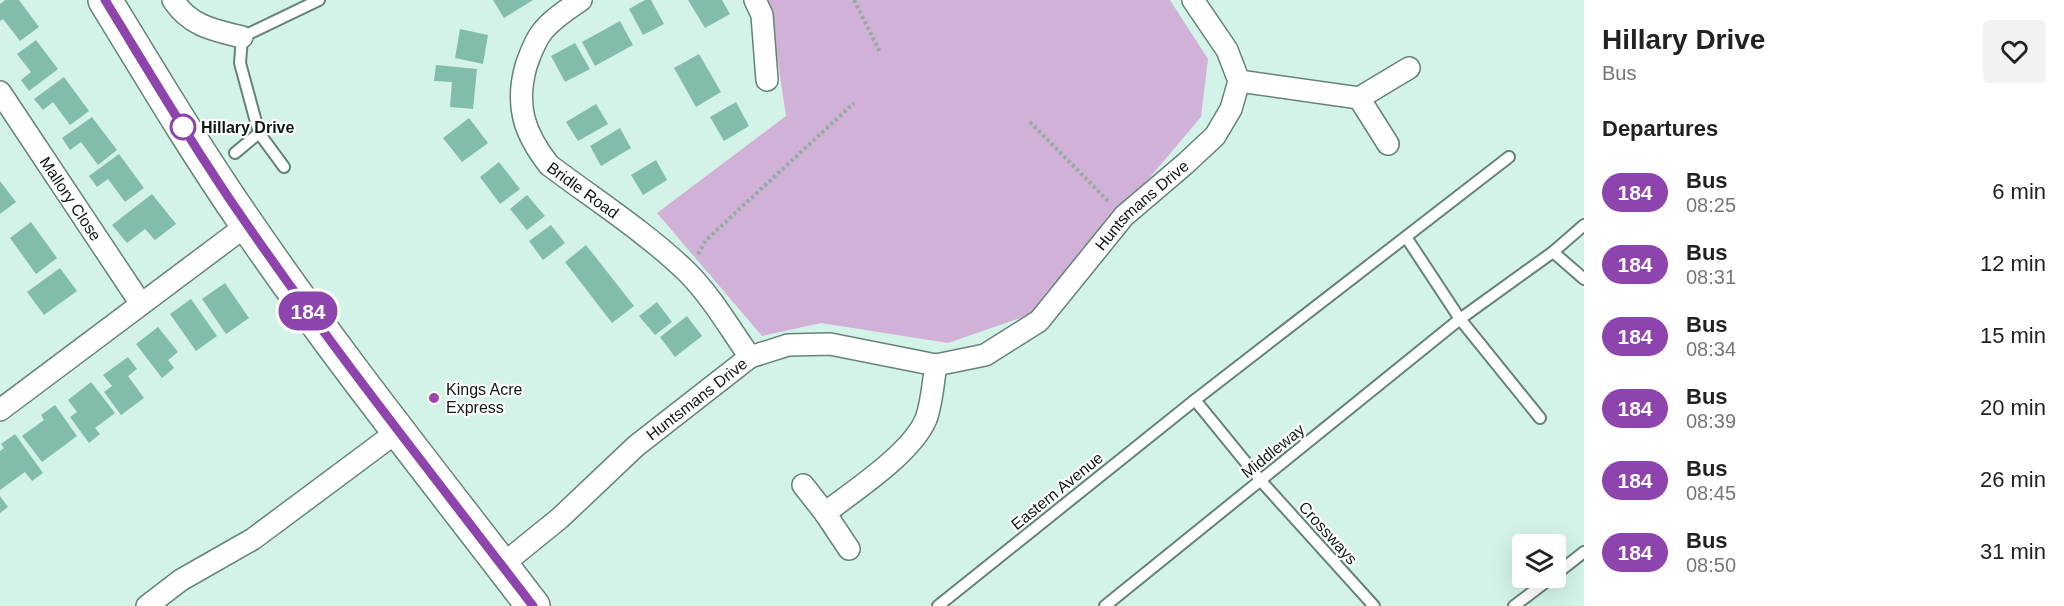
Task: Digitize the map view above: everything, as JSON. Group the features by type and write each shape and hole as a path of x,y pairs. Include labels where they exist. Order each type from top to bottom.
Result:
{"highway":[{"path":"105,0 200,155 247,225 327,337 533,606"}],"street":[{"path":"173,0 182,14 210,29 242,37"},
{"name":"Bridle Road","path":"581,0 559,15 541,33 530,54 522,80 520,103 526,129 536,149 549,165 664,252 687,273 705,293 750,357"},
{"path":"755,0 762,15 767,80"},
{"path":"1193,0 1227,50 1239,81 1359,98 1408,68"},
{"name":"Huntsmans Drive","path":"502,565 560,518 636,446 750,357 788,345 830,344 936,365 986,355 1039,321 1124,216 1215,136 1231,109 1239,81"},
{"name":"Mallory Close","path":"0,92 141,304"},
{"path":"1359,98 1388,144"},
{"path":"0,410 247,225"},
{"path":"825,513 903,451 916,437 926,418 936,365"},
{"path":"147,606 181,580 253,539 398,431"},
{"path":"803,485 849,549"}],"lane":[{"path":"284,167 259,133 240,63 242,37 319,0"},
{"path":"235,153 259,133"},
{"name":"Eastern Avenue","path":"938,606 1195,400 1509,157"},
{"name":"Middleway","path":"1105,606 1460,319 1554,252 1584,225"},
{"path":"1406,237 1460,319 1540,418"},
{"path":"1554,252 1584,279"},
{"name":"Crossways","path":"1195,400 1261,481 1374,606"},
{"path":"1566,566 1584,552"},
{"path":"1514,606 1538,588"}],"path":[{"path":"854,0 880,52"},
{"path":"687,273 706,240 854,103"},
{"path":"1030,122 1124,216"}],"shaded area":[{"path":"766,0 1170,0 1208,59 1201,117 1035,313 948,343 821,323 762,336 657,213 786,116 771,16"}],"building":[{"path":"5,0 19,0 39,27 20,41 3,19 0,21 0,4"},
{"path":"493,0 533,0 504,18"},
{"path":"645,0 651,0 664,24 643,35 629,9"},
{"path":"688,0 722,0 730,14 705,28"},
{"path":"620,21 633,45 595,66 582,42"},
{"path":"460,29 488,35 483,64 455,58"},
{"path":"36,40 58,69 29,91 21,80 31,72 17,54"},
{"path":"575,43 590,69 565,82 551,56"},
{"path":"699,54 721,92 696,107 674,68"},
{"path":"436,65 477,69 473,109 450,107 452,82 434,81"},
{"path":"64,77 89,111 70,125 53,102 43,110 34,99"},
{"path":"736,102 749,126 724,141 710,117"},
{"path":"596,104 608,124 578,141 566,122"},
{"path":"92,117 117,150 98,165 81,142 70,150 62,138"},
{"path":"469,118 488,143 462,162 443,138"},
{"path":"620,128 631,148 601,166 590,146"},
{"path":"119,154 144,188 125,202 108,179 97,187 89,176"},
{"path":"656,160 667,180 643,195 631,175"},
{"path":"499,162 520,189 500,204 480,177"},
{"path":"0,181 16,202 0,214"},
{"path":"152,194 176,224 155,240 145,229 127,243 112,225"},
{"path":"527,195 545,216 527,230 510,209"},
{"path":"31,222 57,258 36,274 10,238"},
{"path":"551,225 565,243 543,260 529,241"},
{"path":"586,245 634,306 612,323 565,262"},
{"path":"60,268 77,291 44,315 27,292"},
{"path":"225,283 249,318 226,334 202,299"},
{"path":"191,299 217,336 196,351 170,314"},
{"path":"657,302 672,322 655,335 639,316"},
{"path":"687,316 702,336 675,357 660,337"},
{"path":"158,327 178,352 168,360 174,368 162,378 136,344"},
{"path":"128,357 137,369 128,376 144,398 121,415 104,392 112,386 103,375"},
{"path":"91,382 115,413 95,428 100,434 89,443 70,417 77,412 68,400"},
{"path":"55,405 77,436 42,462 22,436 44,420 41,415"},
{"path":"15,434 43,473 32,481 25,472 0,490 0,451 4,448 1,444"},
{"path":"0,496 8,507 0,513"}],"bus line":[{"name":"184","path":"105,0 200,155 260,244 327,337 533,606"}],"place":[{"name":"Hillary Drive","path":"183,127"},
{"name":"Kings Acre Express","path":"434,398"}]}
